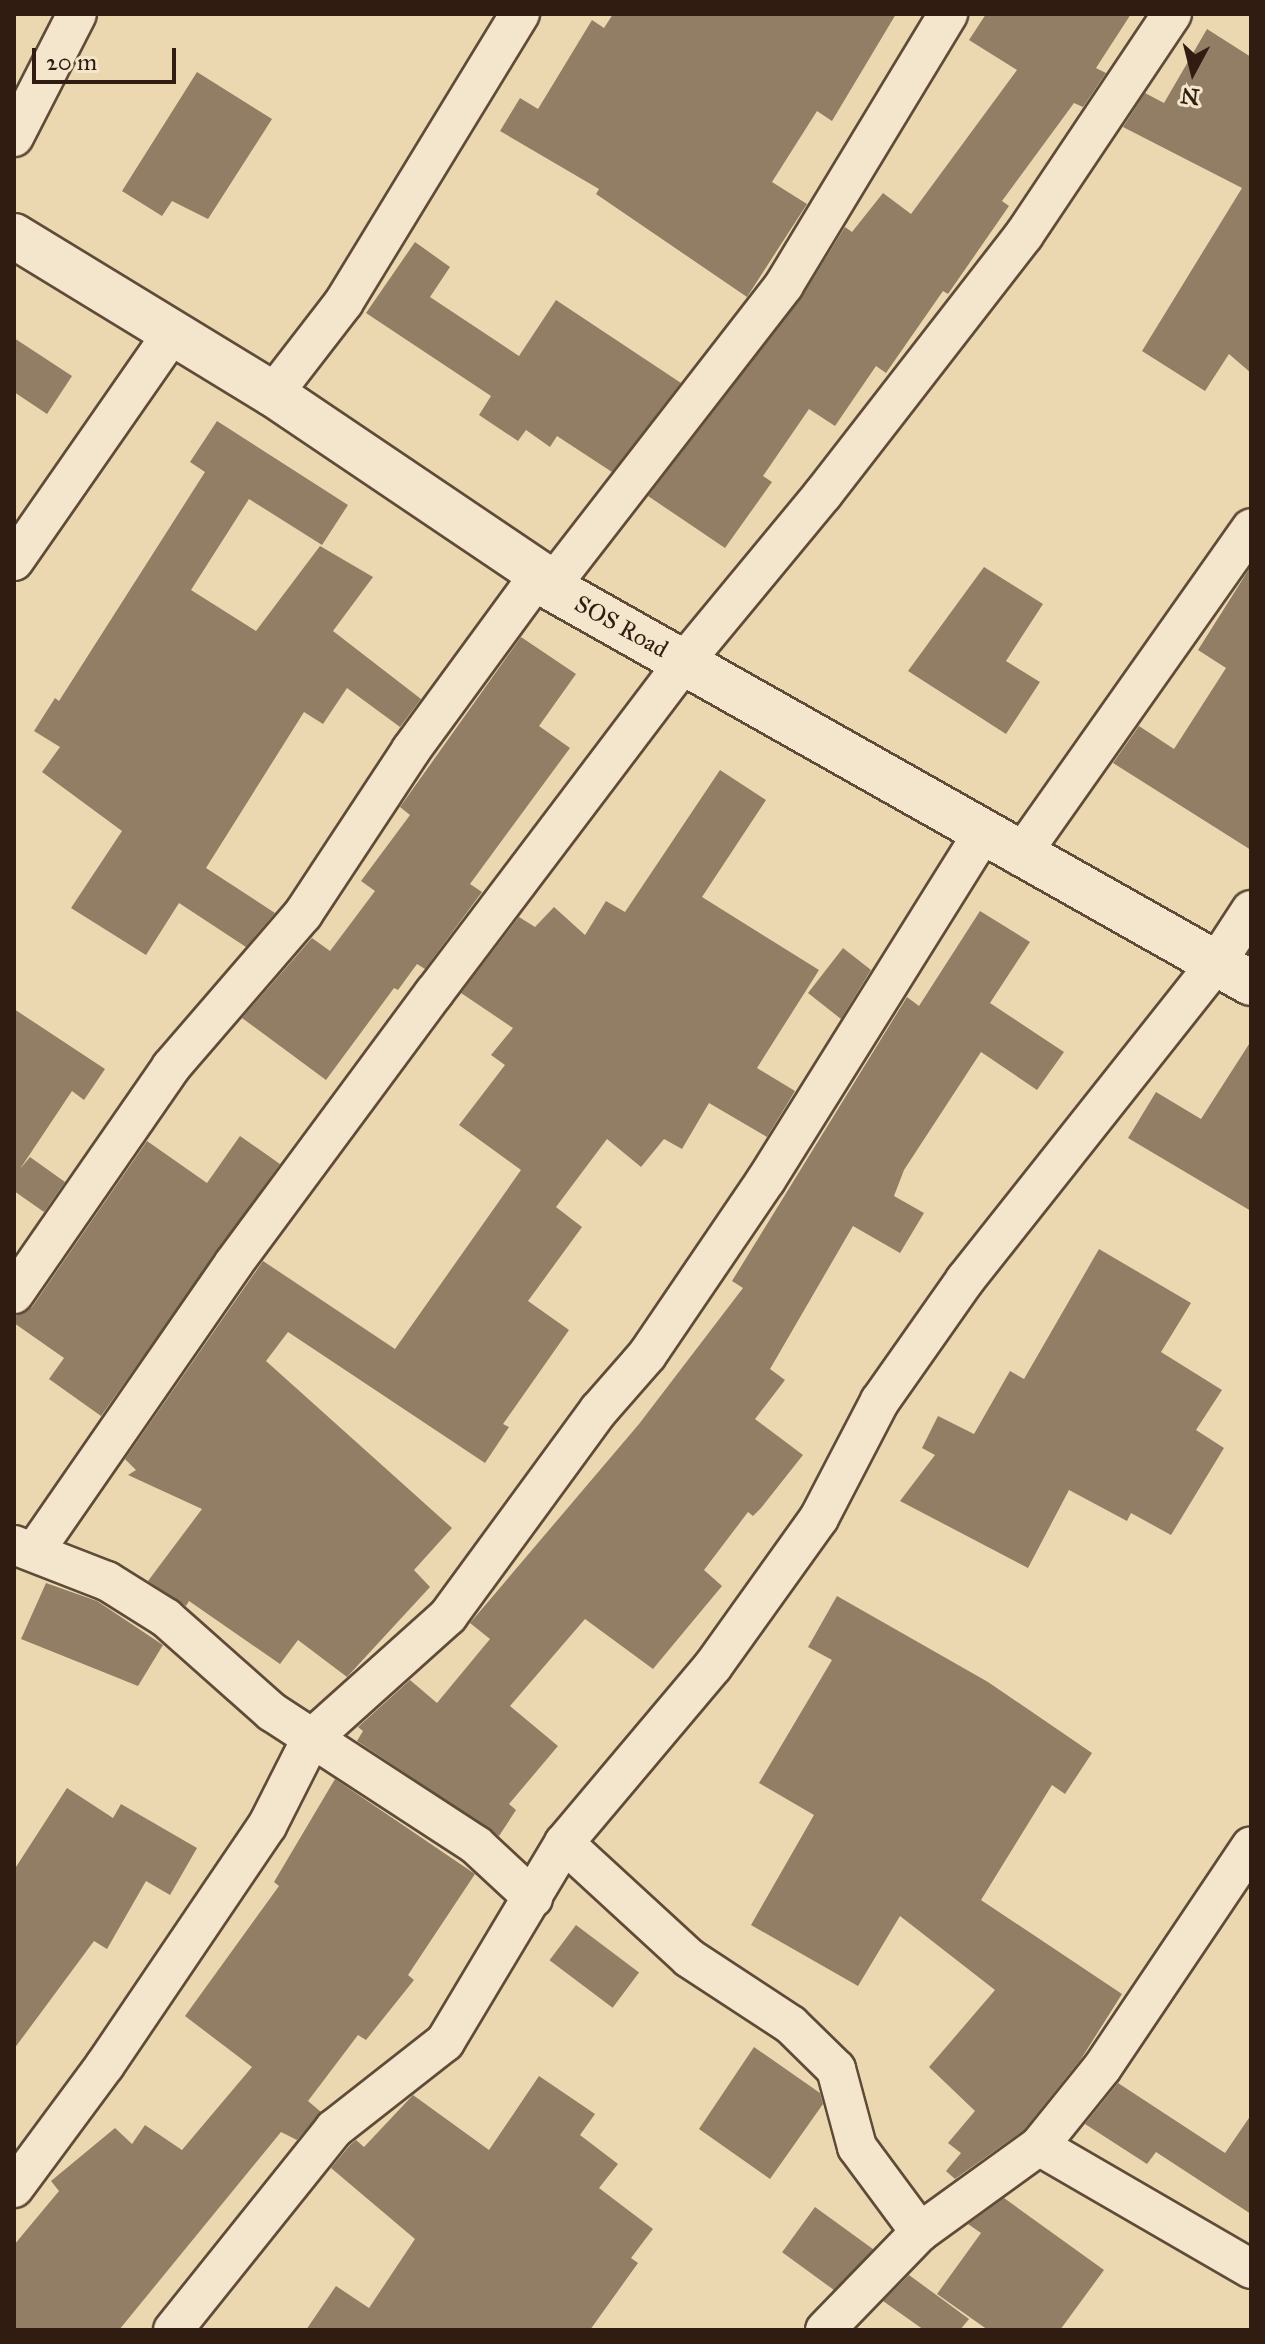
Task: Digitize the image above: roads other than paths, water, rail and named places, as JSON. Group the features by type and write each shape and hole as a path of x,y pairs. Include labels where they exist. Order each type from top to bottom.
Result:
{"street":[{"path":"14,137 77,14"},
{"path":"273,394 344,302 520,14"},
{"path":"14,1294 171,1067 303,914 411,750 784,285 948,14"},
{"path":"533,1898 476,1845 272,1712 166,1618 107,1581 24,1548 684,662 823,494 1024,235 1172,14"},
{"name":"SOS Road","path":"14,236 273,394 545,580 984,831 1020,856 1234,972"},
{"path":"14,561 174,331"},
{"path":"1020,856 1251,528"},
{"path":"14,2188 105,2065 267,1826 311,1739 448,1616 599,1410 647,1355 766,1180 984,831"},
{"path":"173,2330 334,2129 445,2042 564,1843 713,1666 819,1518 880,1401 992,1242 1234,972 1251,910"},
{"path":"564,1843 689,1958 791,2025 836,2069 857,2147 920,2232"},
{"path":"825,2330 920,2232 1039,2146 1102,2068 1251,1846"},
{"path":"1039,2146 1251,2269"}]}
